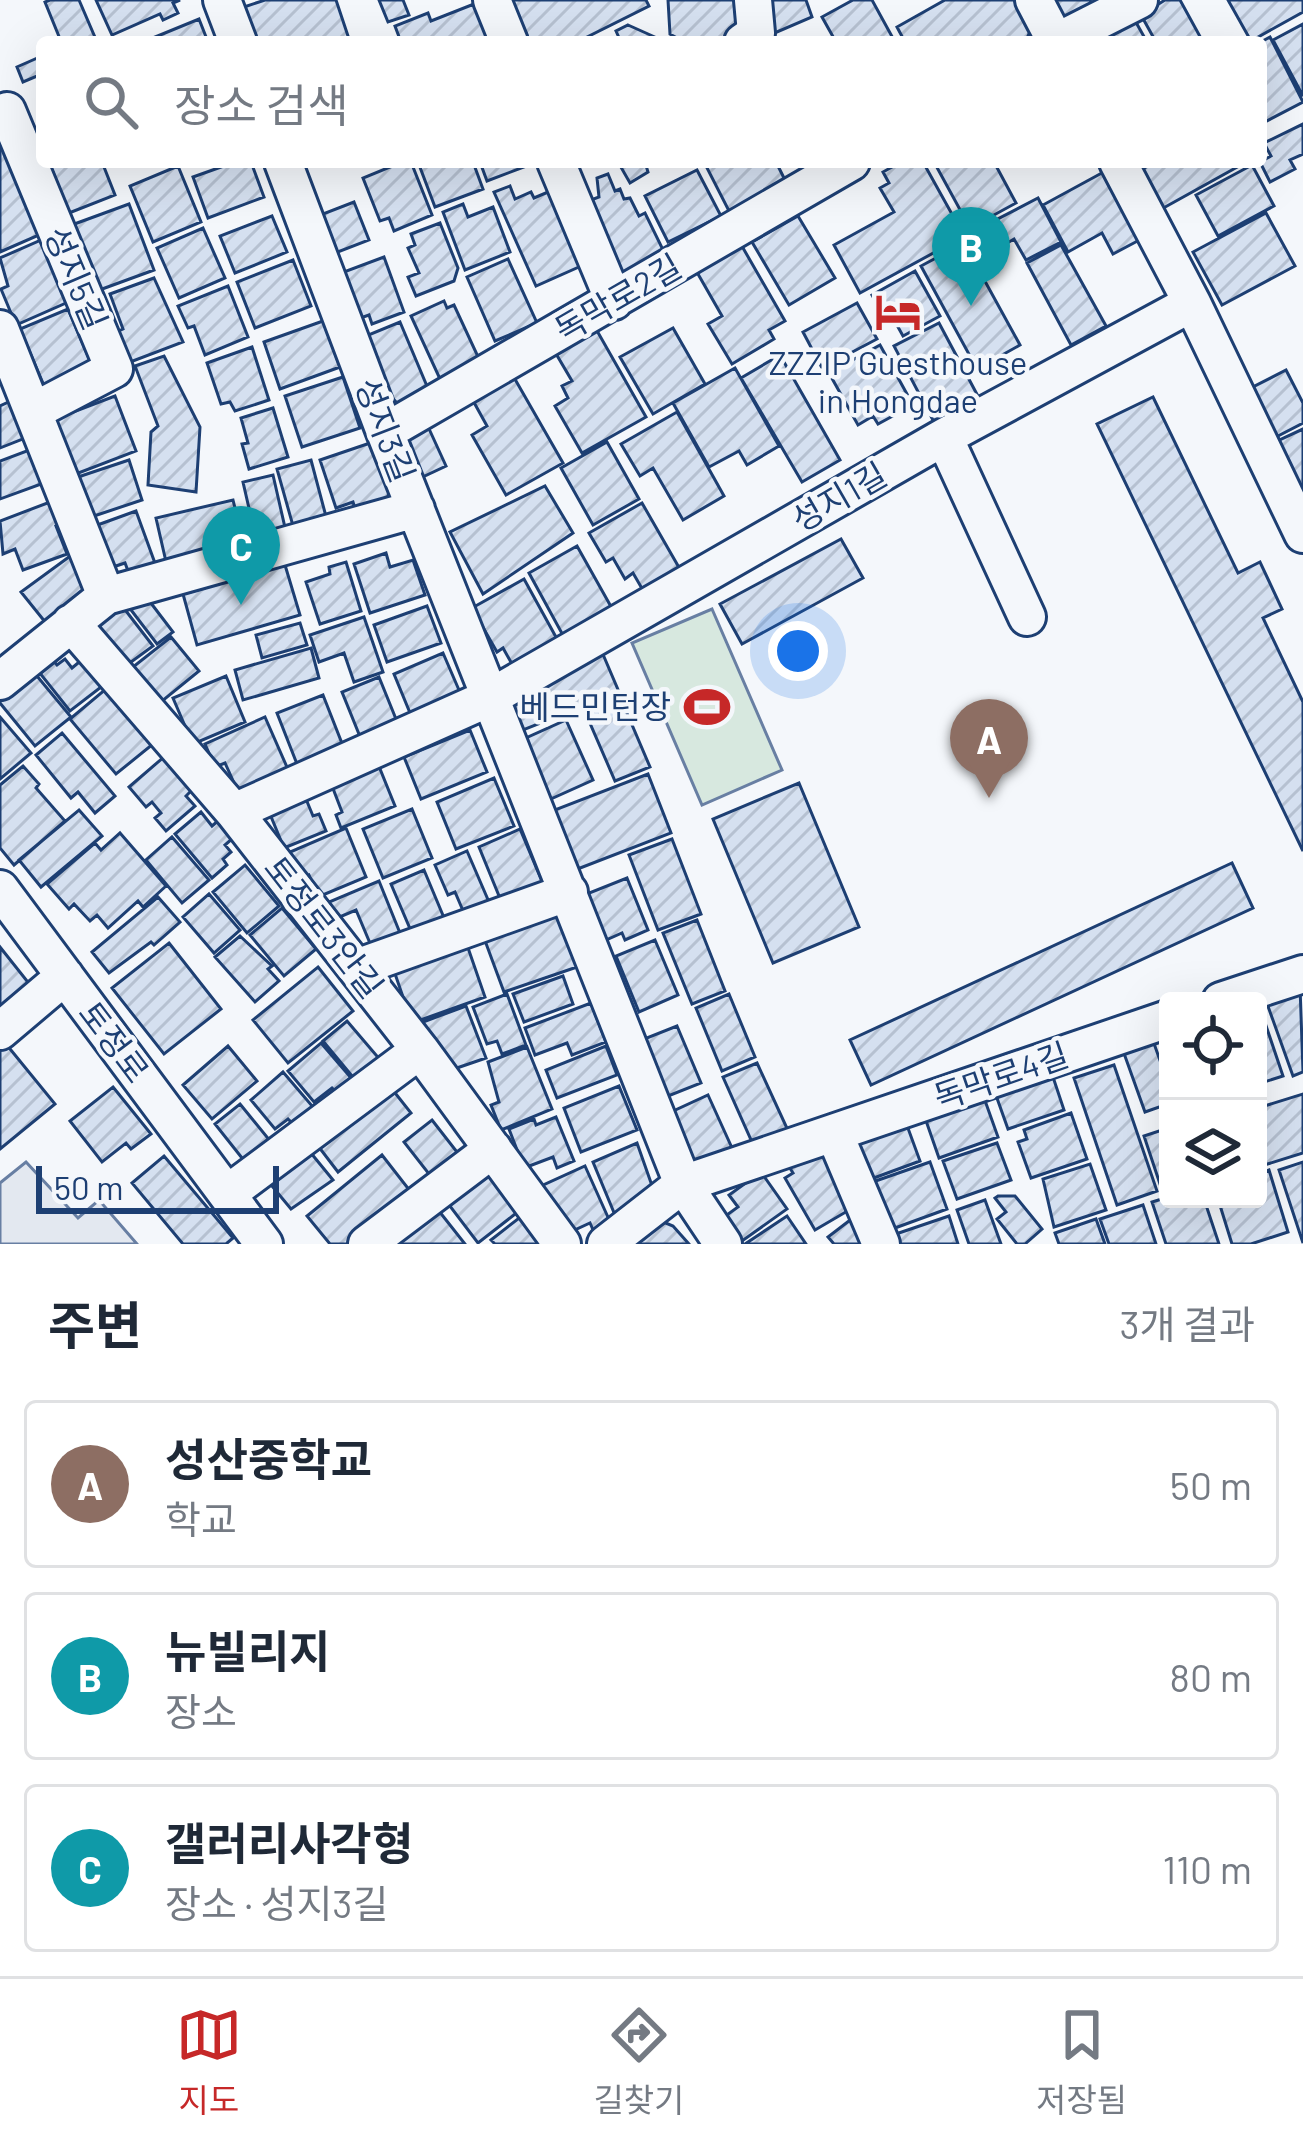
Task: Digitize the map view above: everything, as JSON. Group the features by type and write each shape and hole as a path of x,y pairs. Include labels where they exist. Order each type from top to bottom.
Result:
{"street":[{"path":"222,0 236,36"},
{"path":"492,0 507,36"},
{"path":"751,36 756,33 753,0"},
{"path":"1034,0 1053,36"},
{"path":"1068,36 1139,0"},
{"name":"성지5길","path":"0,114 7,111 113,369 19,398"},
{"name":"성지3길","path":"285,168 683,1184 723,1244"},
{"path":"559,168 614,301"},
{"name":"독막로2길","path":"385,432 841,168"},
{"path":"1121,168 1303,534"},
{"name":"성지1길","path":"489,698 944,437 1192,303"},
{"path":"0,329 19,398 106,596"},
{"path":"944,437 1027,616"},
{"path":"0,681 106,596 416,508"},
{"name":"토정로3안길","path":"71,623 234,812 420,1050 562,1244"},
{"path":"234,812 489,698"},
{"name":"토정로","path":"0,889 264,1244"},
{"path":"356,968 569,892"},
{"path":"1248,992 1303,974"},
{"path":"0,1031 65,976"},
{"name":"독막로4길","path":"606,1244 683,1184 1159,1021"},
{"path":"227,1194 420,1050"},
{"path":"834,1133 880,1244"},
{"path":"368,1244 493,1149"}],"shaded area":[{"name":"베드민턴장","path":"712,609 782,770 702,805 632,643"},
{"path":"26,1162 78,1218 99,1200 137,1244 0,1244 0,1183"}],"building":[{"path":"79,0 94,36 59,36 45,2"},
{"path":"96,0 180,0 173,3 178,13 163,20 160,14 112,35"},
{"path":"265,0 336,0 348,36 254,36 244,7"},
{"path":"379,0 403,0 409,15 388,22"},
{"path":"511,0 646,0 649,6 589,36 527,36"},
{"path":"668,0 736,0 737,29 729,36 670,34"},
{"path":"771,0 806,0 812,17 770,35 760,12"},
{"path":"853,0 872,0 892,36 833,36 822,17"},
{"path":"945,0 1025,0 1036,20 1028,36 902,36 897,27"},
{"path":"1054,0 1090,0 1095,10 1080,18 1063,16"},
{"path":"1165,0 1180,0 1200,36 1153,36 1141,15"},
{"path":"1228,0 1303,0 1303,12 1260,36 1248,36"},
{"path":"474,4 487,36 399,36 395,26 428,13 431,21"},
{"path":"1133,17 1144,36 1102,36"},
{"path":"199,19 206,36 158,36"},
{"path":"1303,24 1303,96 1273,40"},
{"path":"628,25 653,36 618,36 616,31"},
{"path":"1267,39 1303,102 1267,121"},
{"path":"36,59 36,77 23,82 17,67"},
{"path":"1303,124 1303,154 1290,160 1295,169 1270,182 1263,168 1271,156 1267,142"},
{"path":"0,141 39,235 0,252"},
{"path":"51,168 104,168 115,195 69,213"},
{"path":"179,168 201,222 153,242 130,186"},
{"path":"218,168 253,168 264,197 208,218 193,177"},
{"path":"387,168 413,168 432,215 394,231 389,218 380,221 363,178"},
{"path":"420,168 475,168 483,189 435,207"},
{"path":"482,168 521,168 487,181"},
{"path":"621,168 647,168 648,172 630,183"},
{"path":"707,168 779,168 785,180 730,213"},
{"path":"926,168 958,225 953,228 959,239 860,293 834,245 894,212 880,188 889,183 883,172"},
{"path":"937,168 997,168 1016,203 970,228"},
{"path":"1111,168 1147,236 1113,254 1102,233 1068,252 1043,205"},
{"path":"1144,168 1235,168 1158,211 1138,172"},
{"path":"1254,168 1274,206 1218,236 1196,195"},
{"path":"697,170 721,216 668,242 645,196"},
{"path":"608,174 615,191 620,189 624,199 630,198 639,216 645,213 666,256 626,275 611,274 583,203 599,197 597,178"},
{"path":"510,186 515,199 548,192 581,266 536,286 494,192"},
{"path":"1038,198 1061,242 1026,260 1014,239 1004,245 992,222"},
{"path":"354,202 369,240 330,255 315,217"},
{"path":"129,204 154,270 94,292 69,226"},
{"path":"463,204 468,217 493,207 510,252 465,270 443,212"},
{"path":"1266,213 1295,266 1222,305 1193,252"},
{"path":"272,216 287,252 235,273 220,236"},
{"path":"798,216 835,278 789,305 752,242"},
{"path":"440,223 458,268 454,281 416,296 408,277 419,273 408,248 415,245 411,234"},
{"path":"203,228 225,278 179,298 157,248"},
{"path":"48,237 75,299 16,325 1,289 8,286 0,258"},
{"path":"739,241 785,321 769,330 774,339 732,364 708,324 722,316 694,267"},
{"path":"964,243 1020,345 977,369 921,266"},
{"path":"1061,245 1106,326 1071,345 1027,263"},
{"path":"384,257 404,312 372,324 369,315 355,320 333,276"},
{"path":"508,259 537,323 495,341 467,277"},
{"path":"293,260 311,306 255,328 237,282"},
{"path":"915,271 940,316 903,336 893,318 887,322 872,295"},
{"path":"154,278 183,342 125,364 114,333 123,329 110,294"},
{"path":"228,286 248,337 205,355 194,326 188,328 178,306"},
{"path":"444,301 447,308 454,305 480,361 440,379 411,316"},
{"path":"857,303 877,339 822,368 803,332"},
{"path":"68,309 93,368 45,388 20,329"},
{"path":"323,321 340,367 280,389 264,342"},
{"path":"400,322 429,391 398,404 381,386 361,338"},
{"path":"939,323 980,400 935,424 894,346"},
{"path":"673,328 705,384 653,414 620,357"},
{"path":"596,329 646,417 582,453 555,406 568,398 562,386 572,381 555,352"},
{"path":"880,345 913,405 878,424 873,416 858,425 829,373"},
{"path":"252,347 269,400 235,411 230,402 221,404 207,363"},
{"path":"780,355 840,460 802,482 741,378"},
{"path":"164,356 200,427 196,492 148,485 151,432 158,426 135,366"},
{"path":"735,368 779,446 747,465 739,451 709,467 673,403"},
{"path":"1286,370 1303,403 1303,423 1276,437 1251,388"},
{"path":"512,374 563,463 506,495 472,435 487,426 471,397"},
{"path":"343,377 360,428 302,447 285,396"},
{"path":"115,396 136,451 68,477 47,422"},
{"path":"1153,397 1238,573 1260,562 1282,609 1263,618 1303,702 1303,851 1097,424"},
{"path":"13,400 28,437 0,448 0,406"},
{"path":"273,408 288,457 249,469 241,418"},
{"path":"677,412 724,496 683,520 653,468 640,476 621,444"},
{"path":"425,420 446,466 414,481 402,456 408,428"},
{"path":"1303,429 1303,492 1296,495 1271,444"},
{"path":"376,441 391,486 385,506 357,515 353,502 336,508 320,460"},
{"path":"607,442 639,499 593,525 561,468"},
{"path":"40,446 52,480 0,499 0,461"},
{"path":"129,460 142,500 88,518 75,478"},
{"path":"311,460 328,524 295,533 277,469"},
{"path":"273,475 286,532 256,539 243,482"},
{"path":"545,486 573,533 483,594 450,532"},
{"path":"58,499 67,523 56,526 67,554 23,570 15,549 3,554 0,521"},
{"path":"233,500 245,548 167,566 156,518"},
{"path":"642,503 681,571 644,592 633,573 625,579 613,558 606,562 589,533"},
{"path":"136,511 156,566 130,576 125,563 107,569 92,527"},
{"path":"841,539 863,578 742,644 720,604"},
{"path":"577,546 614,612 565,639 529,573"},
{"path":"386,553 390,567 413,560 425,595 370,613 354,564"},
{"path":"73,554 87,596 50,628 21,592"},
{"path":"346,562 361,611 320,624 306,582"},
{"path":"285,565 300,615 197,645 183,594"},
{"path":"524,579 562,648 517,673 503,648 497,652 472,608"},
{"path":"144,594 173,632 157,644 128,606"},
{"path":"116,598 153,646 127,665 90,619"},
{"path":"427,606 441,643 387,662 374,625"},
{"path":"364,617 383,672 354,682 344,653 319,662 310,635"},
{"path":"300,623 307,645 262,658 256,635"},
{"path":"171,637 199,671 161,702 133,667"},
{"path":"599,645 619,692 513,734 508,692"},
{"path":"311,648 319,678 243,700 235,670"},
{"path":"45,651 57,665 65,659 72,668 84,658 105,684 70,711 31,662"},
{"path":"443,653 465,704 415,725 394,674"},
{"path":"27,664 71,717 35,746 0,703 0,686"},
{"path":"226,676 245,722 186,747 179,729 185,726 173,698"},
{"path":"379,677 400,729 363,744 342,692"},
{"path":"107,688 153,744 116,774 70,719"},
{"path":"323,695 343,746 297,764 277,713"},
{"path":"621,699 650,767 615,781 586,714"},
{"path":"0,717 31,753 0,779"},
{"path":"265,717 290,774 240,796 225,763 215,767 205,744"},
{"path":"566,720 593,780 544,802 517,742"},
{"path":"470,730 487,772 421,799 404,757"},
{"path":"62,733 115,796 95,813 78,792 71,798 36,755"},
{"path":"165,756 193,789 186,796 195,806 166,831 155,818 161,813 152,802 146,807 129,787"},
{"path":"376,759 395,806 341,828 336,815 342,812 329,778"},
{"path":"23,766 65,821 14,865 0,848 0,785"},
{"path":"648,774 671,833 575,870 552,811"},
{"path":"494,778 514,826 456,849 437,802"},
{"path":"799,783 859,927 773,963 713,819"},
{"path":"301,787 313,816 319,814 326,831 284,848 265,802"},
{"path":"412,809 432,858 383,878 363,829"},
{"path":"79,810 102,836 41,887 19,860"},
{"path":"201,812 212,826 219,820 233,838 225,845 231,852 223,859 227,865 212,878 175,834"},
{"path":"346,828 366,877 318,897 309,875 301,879 290,852"},
{"path":"520,829 546,891 504,908 479,847"},
{"path":"120,833 166,886 143,907 138,901 108,928 97,915 90,921 74,904 69,909 47,884 95,843 101,850"},
{"path":"172,837 209,880 182,903 146,860"},
{"path":"672,839 701,914 658,930 629,855"},
{"path":"467,851 492,909 467,920 455,892 448,895 435,865"},
{"path":"1232,863 1253,908 871,1085 850,1040"},
{"path":"245,865 279,906 247,933 213,892"},
{"path":"424,870 447,925 414,938 391,884"},
{"path":"627,878 648,930 625,940 622,933 606,940 601,928 594,931 579,897"},
{"path":"379,881 404,943 375,955 356,910 335,919 329,902"},
{"path":"209,894 240,930 214,953 183,917"},
{"path":"158,897 180,922 109,973 92,952"},
{"path":"282,908 316,949 284,976 250,935"},
{"path":"557,912 577,967 504,992 484,938"},
{"path":"697,920 725,991 692,1004 663,933"},
{"path":"240,936 272,966 268,969 279,981 255,1002 215,957"},
{"path":"655,940 678,995 639,1012 616,956"},
{"path":"466,942 485,997 412,1023 393,968"},
{"path":"169,943 221,1009 164,1054 112,988"},
{"path":"0,947 31,986 0,1011"},
{"path":"318,967 353,1011 288,1063 253,1020"},
{"path":"563,976 573,1004 524,1022 513,994"},
{"path":"1300,986 1303,1072 1293,1076 1267,997"},
{"path":"507,994 526,1045 502,1054 497,1041 487,1044 473,1007"},
{"path":"729,994 755,1057 722,1071 696,1008"},
{"path":"591,1003 606,1042 572,1055 567,1043 535,1055 525,1028"},
{"path":"466,1006 486,1058 451,1070 444,1052 435,1055 423,1022"},
{"path":"347,1021 382,1062 357,1082 323,1041"},
{"path":"677,1026 701,1083 663,1098 639,1041"},
{"path":"1267,1029 1283,1076 1267,1081"},
{"path":"1151,1035 1159,1058 1159,1107 1145,1112 1121,1045"},
{"path":"321,1043 352,1079 314,1102 288,1071"},
{"path":"6,1044 55,1104 0,1149 0,1049"},
{"path":"228,1046 257,1081 212,1119 183,1085"},
{"path":"606,1046 617,1075 557,1098 546,1070"},
{"path":"527,1047 552,1109 501,1130 491,1105 499,1102 488,1062"},
{"path":"757,1063 791,1137 756,1151 723,1077"},
{"path":"1114,1065 1157,1191 1117,1205 1074,1078"},
{"path":"1050,1068 1064,1110 1008,1129 993,1087"},
{"path":"283,1072 313,1107 293,1124 288,1119 275,1129 251,1100"},
{"path":"388,1084 411,1113 338,1172 315,1142"},
{"path":"619,1086 637,1130 581,1152 564,1108"},
{"path":"113,1087 151,1134 131,1149 126,1143 102,1162 70,1121"},
{"path":"1303,1094 1303,1153 1267,1164 1267,1105"},
{"path":"708,1095 732,1148 693,1166 669,1113"},
{"path":"983,1095 998,1137 939,1158 924,1115"},
{"path":"240,1104 271,1142 246,1163 215,1124"},
{"path":"1071,1113 1087,1159 1031,1178 1018,1142 1027,1139 1024,1130"},
{"path":"556,1117 574,1161 557,1168 553,1157 524,1168 509,1129"},
{"path":"432,1120 464,1161 436,1183 404,1142"},
{"path":"905,1120 920,1161 863,1182 847,1140"},
{"path":"1159,1131 1159,1181 1144,1136"},
{"path":"637,1143 656,1197 615,1215 593,1162"},
{"path":"997,1143 1011,1180 957,1199 943,1161"},
{"path":"822,1146 856,1206 815,1230 785,1178 793,1173 788,1165"},
{"path":"306,1147 333,1180 291,1209 267,1180"},
{"path":"382,1155 414,1196 355,1244 330,1244 307,1216"},
{"path":"164,1156 233,1238 226,1244 183,1244 132,1183"},
{"path":"930,1162 947,1209 884,1232 867,1184"},
{"path":"1303,1162 1303,1243 1279,1170"},
{"path":"1090,1164 1106,1210 1054,1227 1043,1179"},
{"path":"585,1166 611,1224 594,1232 590,1223 568,1233 539,1187"},
{"path":"1267,1171 1288,1232 1251,1244 1232,1244 1221,1208 1267,1208"},
{"path":"484,1172 491,1174 519,1211 478,1243 443,1197"},
{"path":"761,1172 787,1209 742,1241 724,1217 738,1207 729,1195"},
{"path":"998,1196 1015,1196 1042,1229 1025,1244 1017,1244 997,1219 1006,1212"},
{"path":"985,1200 1001,1244 969,1244 957,1210"},
{"path":"1159,1200 1159,1208 1207,1208 1219,1244 1166,1244 1152,1202"},
{"path":"1143,1205 1156,1244 1109,1244 1100,1219"},
{"path":"435,1206 465,1244 397,1244"},
{"path":"858,1214 877,1244 834,1244 828,1237"},
{"path":"523,1215 546,1244 495,1244 491,1240"},
{"path":"649,1216 673,1226 689,1244 635,1244 627,1234"},
{"path":"787,1216 806,1244 745,1244"},
{"path":"949,1216 958,1244 893,1244 890,1236"},
{"path":"1096,1219 1105,1244 1059,1244 1055,1233"}],"place":[{"name":"뉴빌리지","path":"971,306"},
{"name":"ZZZIP Guesthouse in Hongdae","path":"898,312"},
{"name":"갤러리사각형","path":"241,605"},
{"name":"베드민턴장","path":"707,707"},
{"name":"성산중학교","path":"989,798"}]}
